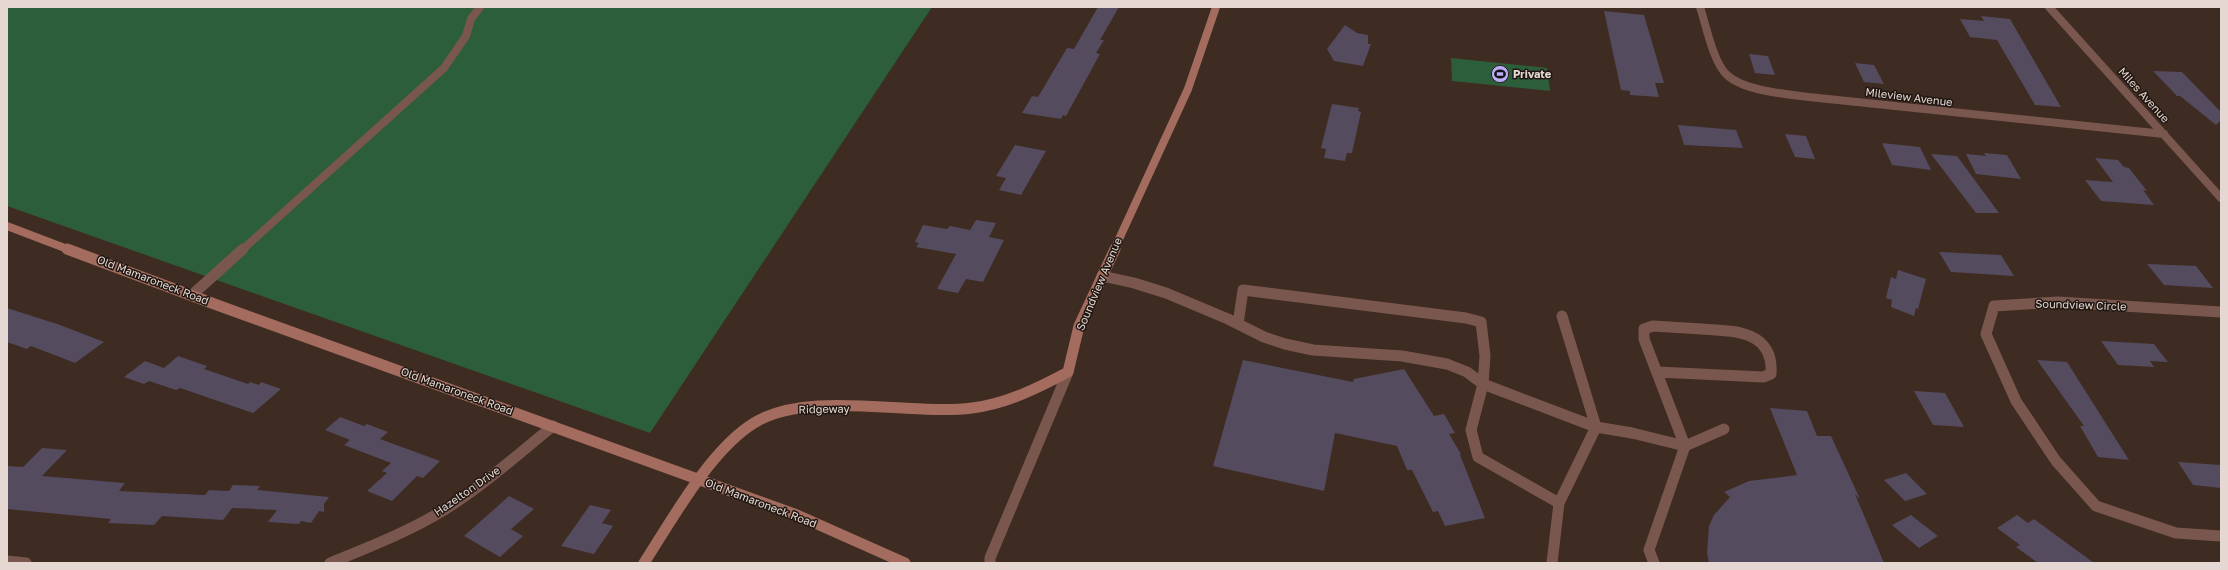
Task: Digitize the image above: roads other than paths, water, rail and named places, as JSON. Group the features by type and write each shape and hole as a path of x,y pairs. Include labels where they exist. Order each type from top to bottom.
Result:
{"street":[{"name":"Soundview Avenue","path":"990,563 990,558 1068,372 1080,326 1188,90 1216,7"},
{"name":"Mileview Avenue","path":"1700,7 1720,62 1727,75 1748,86 1788,94 1937,112 2164,134"},
{"name":"Miles Avenue","path":"2049,7 2221,198"},
{"path":"192,295 444,68 466,36 476,8"},
{"name":"Old Mamaroneck Road","path":"7,226 192,295 797,515 905,563"},
{"path":"1102,276 1130,280 1233,322 1270,340 1314,350 1412,357 1439,362 1475,376 1483,384 1596,427 1632,433 1685,446 1724,429"},
{"path":"1233,322 1243,290 1466,318 1481,322 1484,356 1483,384 1471,430 1478,457 1559,503"},
{"name":"Soundview Circle","path":"2221,312 2058,302 1994,306 1986,334 2016,401 2056,461 2096,506 2176,532 2213,537 2221,536"},
{"path":"1552,563 1559,503 1596,427 1562,316"},
{"path":"1654,563 1649,550 1685,446 1644,339 1644,329 1652,326 1740,331 1751,334 1761,341 1773,365 1772,374 1763,378 1657,372"},
{"name":"Ridgeway","path":"644,563 701,480 734,441 754,423 772,414 808,408 935,410 972,408 999,403 1068,372"},
{"name":"Hazelton Drive","path":"330,563 397,535 444,510 487,480 553,426"},
{"path":"7,561 26,563"}],"place":[{"name":"Private","path":"1500,74"}]}
